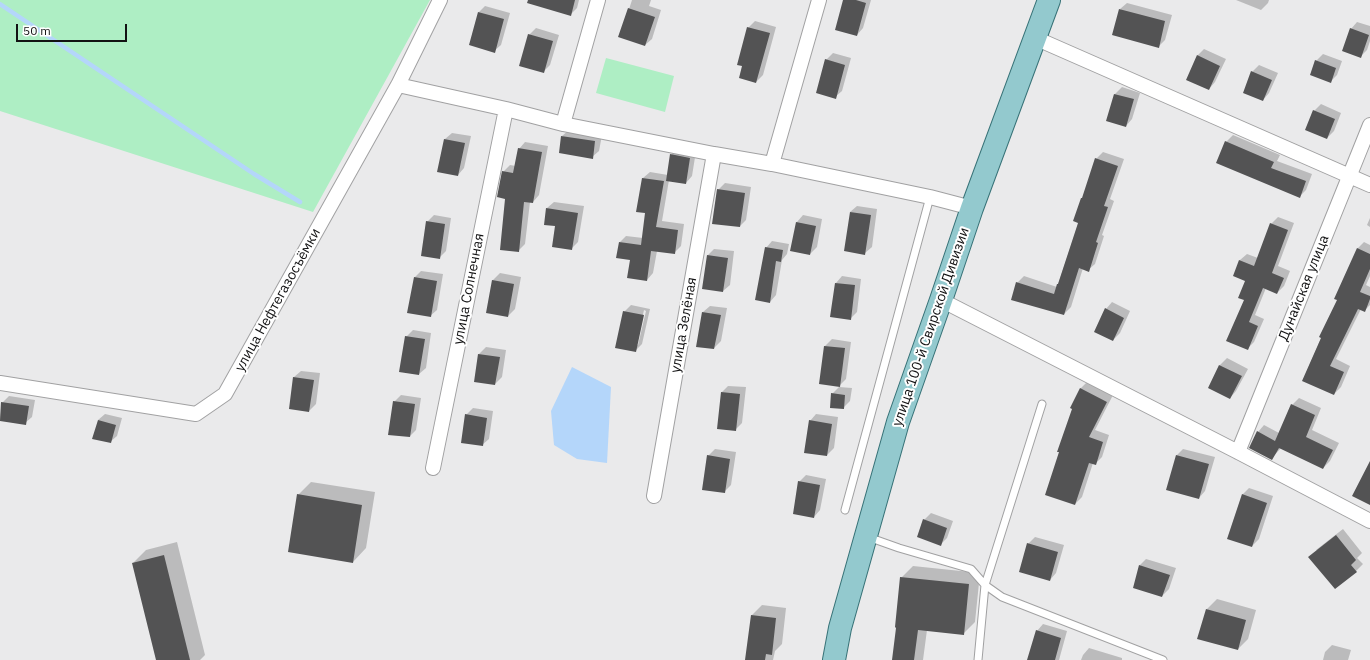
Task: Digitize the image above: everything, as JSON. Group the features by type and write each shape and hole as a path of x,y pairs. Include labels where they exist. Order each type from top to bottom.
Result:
{"main road":[{"name":"улица 100-й Свирской Дивизии","path":"834,660 840,628 898,422 972,208 1049,0"}],"street":[{"name":"улица Нефтегазосъёмки","path":"0,383 196,414 225,394 398,85 440,0"},
{"path":"563,124 598,0"},
{"path":"772,164 819,0"},
{"path":"1035,38 1370,185"},
{"path":"398,85 506,109 563,124 772,164 930,197 972,208"},
{"name":"улица Солнечная","path":"433,468 506,109"},
{"name":"Дунайская улица","path":"1238,452 1370,125"},
{"name":"улица Зелёная","path":"654,496 714,154"},
{"path":"941,300 1370,521"}],"lane":[{"path":"845,510 930,197"},
{"path":"978,660 985,586 1042,404"},
{"path":"866,537 971,569 985,586 1002,597 1163,660"}],"green space":[{"path":"0,0 430,0 313,212 0,111"},
{"path":"606,58 674,76 665,112 596,93"}],"water":[{"path":"572,367 611,387 607,463 577,459 554,445 551,411"}],"building":[{"path":"528,0 575,0 571,16 527,3"},
{"path":"843,0 856,0 866,3 857,36 835,30"},
{"path":"628,8 655,17 645,46 618,37"},
{"path":"1119,9 1165,21 1159,48 1112,35"},
{"path":"478,12 504,19 495,53 469,45"},
{"path":"747,27 770,33 756,83 739,78 742,66 737,65"},
{"path":"1350,28 1369,35 1361,58 1342,51"},
{"path":"528,34 553,41 544,73 519,66"},
{"path":"1197,55 1220,66 1209,90 1186,80"},
{"path":"825,59 845,65 836,99 816,93"},
{"path":"1315,60 1336,68 1331,83 1310,75"},
{"path":"1251,71 1272,80 1263,101 1243,93"},
{"path":"1114,94 1134,99 1126,127 1106,121"},
{"path":"1313,110 1335,119 1327,139 1305,130"},
{"path":"561,136 595,141 593,159 559,153"},
{"path":"444,139 465,143 458,176 437,172"},
{"path":"1225,141 1274,162 1271,168 1306,181 1300,198 1216,163"},
{"path":"518,148 542,152 533,203 524,202 519,252 500,250 505,199 497,197 502,171 513,173"},
{"path":"670,154 690,158 686,184 666,181"},
{"path":"1095,158 1118,166 1104,206 1108,207 1096,242 1098,243 1089,272 1079,268 1064,315 1011,300 1016,282 1054,294 1078,223 1073,221"},
{"path":"642,178 664,181 656,227 678,230 675,254 651,251 647,281 627,278 630,260 616,258 619,242 641,245 645,213 636,212"},
{"path":"717,189 745,193 740,227 712,224"},
{"path":"546,208 578,213 572,250 552,247 555,226 544,225"},
{"path":"850,212 871,215 865,255 844,251"},
{"path":"426,221 445,224 440,259 421,256"},
{"path":"796,222 816,226 810,255 790,251"},
{"path":"1270,223 1288,230 1272,273 1284,278 1277,294 1263,288 1249,322 1258,326 1248,350 1226,341 1244,300 1238,298 1245,281 1233,276 1239,260 1254,266"},
{"path":"765,247 783,250 781,262 776,261 770,303 755,300"},
{"path":"1357,248 1370,254 1370,269 1360,292 1370,296 1370,299 1365,312 1358,309 1330,366 1344,372 1334,395 1302,381 1321,338 1319,337 1337,300 1334,299"},
{"path":"707,255 728,258 723,292 702,289"},
{"path":"414,277 437,281 431,317 407,313"},
{"path":"492,280 514,284 508,317 486,313"},
{"path":"835,283 855,285 851,320 830,317"},
{"path":"1105,308 1124,318 1113,341 1094,332"},
{"path":"623,311 644,315 636,352 615,348"},
{"path":"702,312 721,315 714,349 696,347"},
{"path":"405,336 425,339 419,375 399,372"},
{"path":"824,346 845,348 840,387 819,384"},
{"path":"478,354 500,357 495,385 474,382"},
{"path":"1219,365 1242,376 1230,399 1208,388"},
{"path":"293,377 314,380 309,412 289,409"},
{"path":"1080,388 1107,402 1089,437 1103,442 1096,465 1089,463 1075,505 1045,495 1059,452 1057,452 1072,409 1070,408"},
{"path":"721,392 740,394 736,431 717,429"},
{"path":"831,393 845,395 844,409 830,408"},
{"path":"393,401 415,404 410,437 388,435"},
{"path":"1,402 29,406 26,425 0,421"},
{"path":"1291,404 1315,415 1306,437 1333,450 1323,469 1279,448 1272,460 1249,448 1257,431 1275,441"},
{"path":"465,414 487,418 483,446 461,443"},
{"path":"98,420 116,425 111,443 92,439"},
{"path":"809,420 832,424 827,456 804,453"},
{"path":"707,455 730,459 725,493 702,490"},
{"path":"1176,455 1209,464 1199,499 1166,490"},
{"path":"1370,461 1370,505 1352,496"},
{"path":"798,481 820,485 814,518 793,514"},
{"path":"297,494 362,505 353,563 288,552"},
{"path":"1242,494 1267,503 1252,547 1227,539"},
{"path":"923,519 947,528 941,546 917,537"},
{"path":"1336,535 1356,560 1351,565 1357,572 1335,589 1308,557"},
{"path":"1027,543 1058,552 1050,581 1019,572"},
{"path":"164,555 190,660 156,660 132,563"},
{"path":"1139,565 1170,575 1162,597 1133,588"},
{"path":"900,577 969,584 964,635 918,630 914,660 892,660"},
{"path":"1206,609 1246,620 1238,650 1197,639"},
{"path":"751,615 776,618 772,655 766,654 765,660 745,660"},
{"path":"1036,630 1061,638 1055,660 1027,660"}],"waterway":[{"path":"0,4 254,174 300,202"}]}
